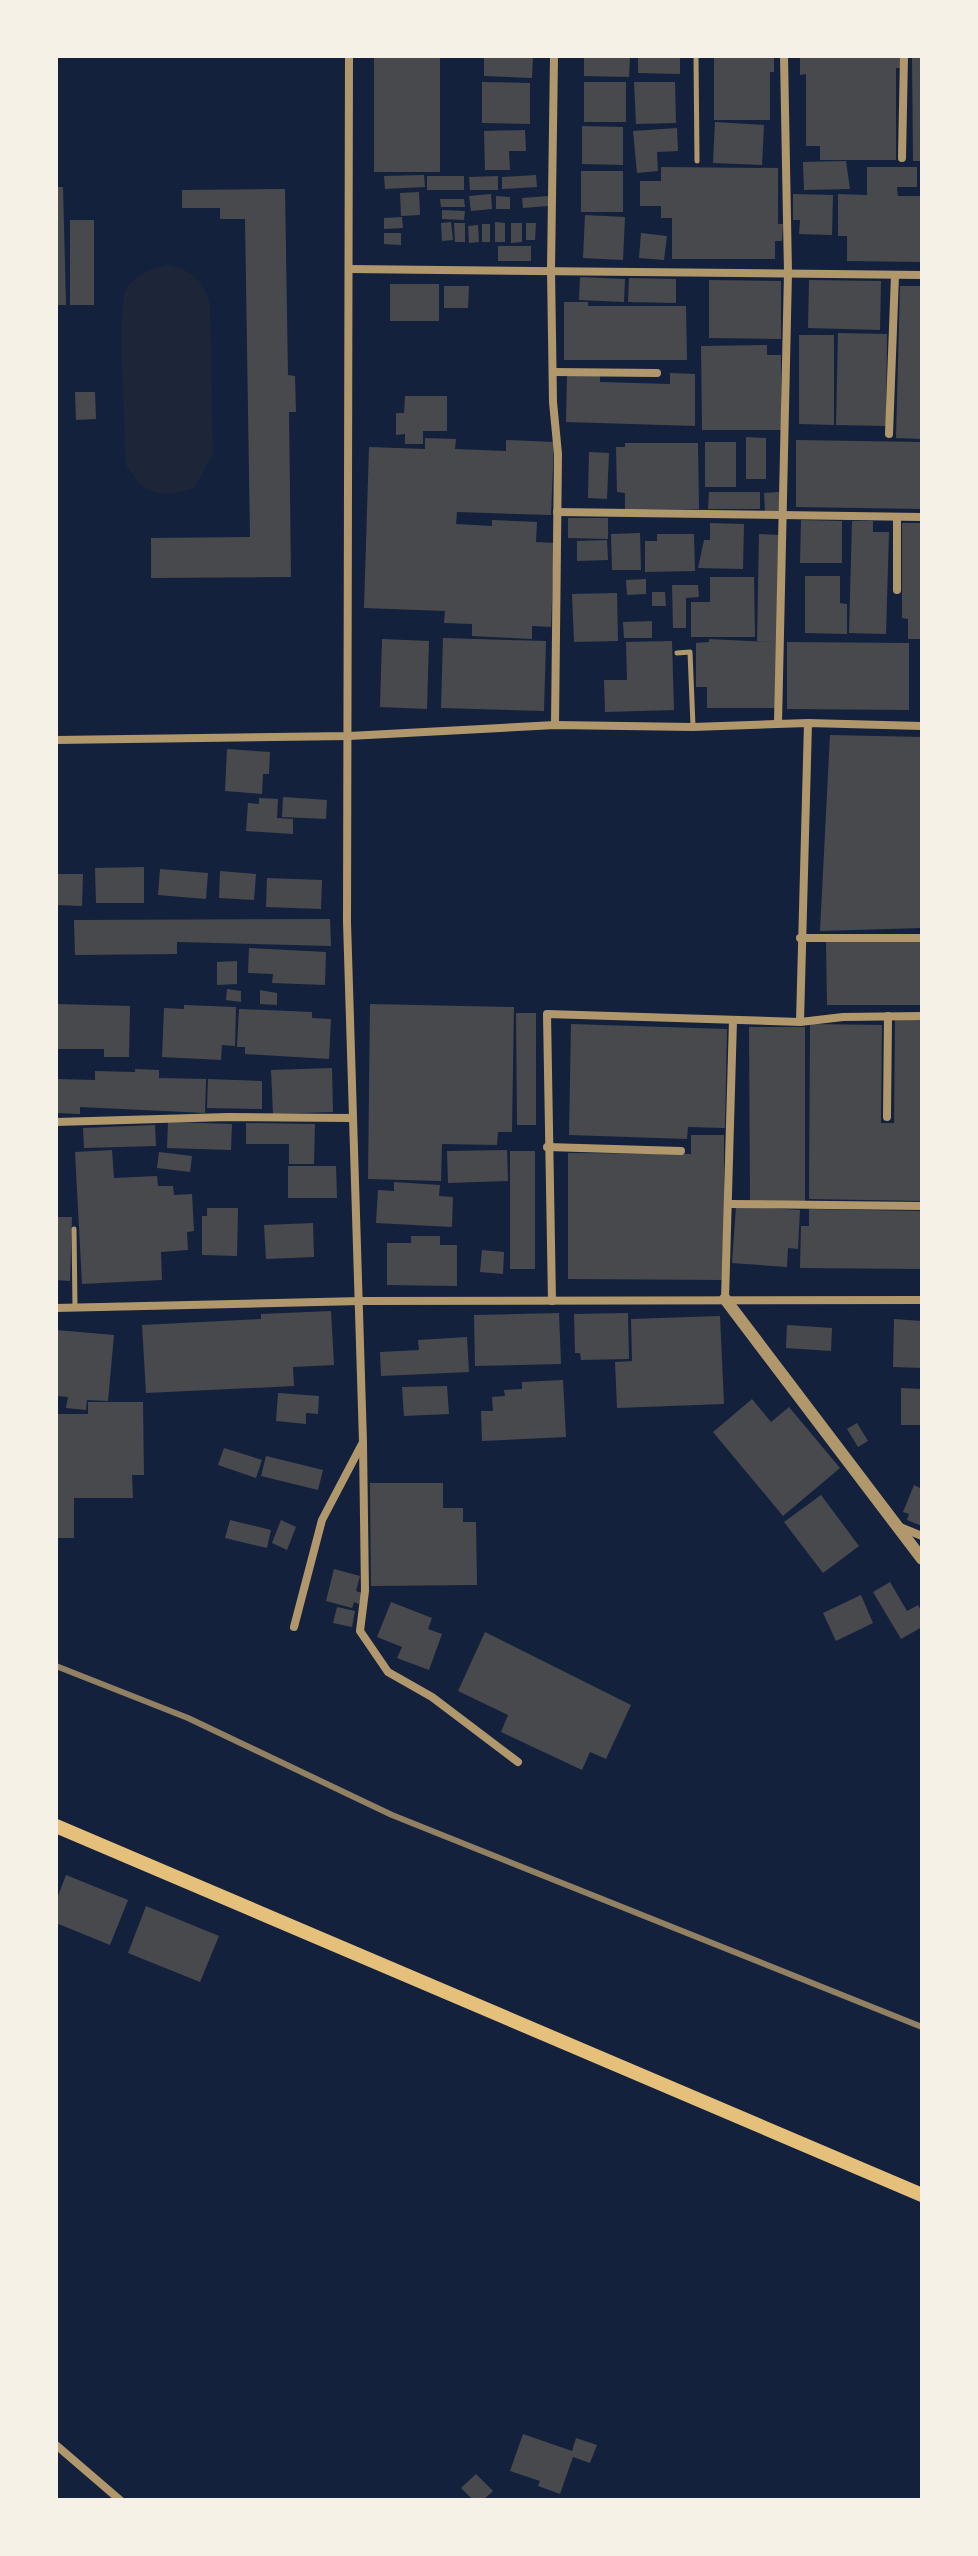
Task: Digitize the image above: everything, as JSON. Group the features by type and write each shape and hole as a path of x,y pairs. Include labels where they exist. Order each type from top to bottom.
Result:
{"main road":[{"path":"56,1826 922,2195"}],"street":[{"path":"349,56 347,922 351,1118 361,1301 365,1591 360,1631 388,1672 432,1697 518,1762"},
{"path":"554,56 551,270 553,402 558,454 555,725"},
{"path":"778,723 788,273 784,56"},
{"path":"902,158 904,56"},
{"path":"349,269 922,275"},
{"path":"889,434 895,275"},
{"path":"553,372 657,373"},
{"path":"557,512 922,517"},
{"path":"897,517 897,590"},
{"path":"56,740 349,736 555,725 693,727 808,723 922,726"},
{"path":"800,1022 808,723"},
{"path":"800,938 922,938"},
{"path":"552,1301 547,1014 800,1022 922,1016"},
{"path":"887,1117 888,1016"},
{"path":"733,1020 725,1299 922,1559"},
{"path":"56,1122 212,1117 351,1118"},
{"path":"547,1147 681,1151"},
{"path":"728,1204 922,1206"},
{"path":"56,1308 361,1301 922,1300"},
{"path":"294,1627 322,1520 363,1442"},
{"path":"900,1527 922,1536"},
{"path":"56,2445 120,2500"}],"lane":[{"path":"696,56 697,161"},
{"path":"677,653 690,652 693,727"},
{"path":"74,1229 75,1308"}],"shaded area":[{"path":"168,265 196,278 210,305 213,454 194,488 162,494 140,484 126,465 122,321 123,302 130,284 144,273"}],"building":[{"path":"374,56 440,56 440,172 374,172"},
{"path":"484,56 533,56 532,78 484,76"},
{"path":"584,56 630,56 629,77 584,76"},
{"path":"638,56 680,56 680,74 638,73"},
{"path":"714,56 774,56 774,72 770,72 770,120 714,120"},
{"path":"800,56 900,56 901,68 896,68 896,160 820,160 820,146 806,146 806,74 800,75"},
{"path":"912,56 922,56 922,161 913,161"},
{"path":"482,82 530,83 530,124 482,123"},
{"path":"584,82 626,82 626,122 584,122"},
{"path":"634,82 675,82 676,123 636,124"},
{"path":"715,122 764,125 762,165 713,163"},
{"path":"582,126 623,127 623,165 582,164"},
{"path":"677,128 678,151 657,152 658,171 637,173 633,131"},
{"path":"525,130 526,151 509,151 510,170 485,170 484,131"},
{"path":"846,161 850,189 804,190 803,162"},
{"path":"661,167 778,168 778,224 783,224 782,241 775,241 775,259 672,259 672,218 661,218 661,206 640,206 640,181 661,181"},
{"path":"867,167 917,167 917,187 897,187 898,196 922,196 922,262 847,261 847,236 838,236 838,194 867,195"},
{"path":"581,171 623,171 623,212 581,212"},
{"path":"424,175 425,187 385,189 384,176"},
{"path":"536,175 537,187 502,189 502,177"},
{"path":"427,176 464,176 464,190 427,190"},
{"path":"498,176 498,190 470,190 469,177"},
{"path":"56,187 63,187 66,305 56,305"},
{"path":"285,189 288,375 295,376 296,412 289,412 291,577 151,578 151,538 250,537 245,219 220,219 220,208 182,208 182,190"},
{"path":"419,192 420,215 401,216 400,193"},
{"path":"491,194 492,209 471,211 469,196"},
{"path":"793,194 833,195 832,235 799,234 800,220 793,220"},
{"path":"496,196 510,197 510,209 496,209"},
{"path":"548,196 548,206 523,208 522,198"},
{"path":"440,199 464,199 465,207 441,207"},
{"path":"442,210 465,211 464,220 442,219"},
{"path":"585,215 625,217 623,260 583,258"},
{"path":"402,217 403,228 384,229 384,218"},
{"path":"70,220 94,220 94,305 70,305"},
{"path":"451,222 453,240 442,241 441,223"},
{"path":"495,222 505,223 505,242 495,242"},
{"path":"454,223 465,223 465,242 455,242"},
{"path":"511,223 522,223 522,242 511,243"},
{"path":"526,223 536,223 535,240 526,240"},
{"path":"482,224 490,224 490,242 482,242"},
{"path":"478,225 479,242 469,243 468,226"},
{"path":"384,233 401,233 401,245 384,244"},
{"path":"641,233 667,236 664,260 639,258"},
{"path":"498,246 531,246 531,261 498,261"},
{"path":"580,277 625,279 624,302 579,300"},
{"path":"629,278 676,279 676,303 628,302"},
{"path":"709,280 781,281 781,339 709,338"},
{"path":"809,280 881,281 880,330 808,328"},
{"path":"390,284 439,284 439,321 390,321"},
{"path":"444,286 469,286 468,308 444,308"},
{"path":"900,286 922,286 922,439 896,438"},
{"path":"564,302 588,302 588,306 686,306 687,360 564,360"},
{"path":"838,333 887,334 886,426 836,425"},
{"path":"799,335 834,335 834,425 799,424"},
{"path":"767,345 767,355 781,355 781,430 702,430 701,346"},
{"path":"670,373 695,374 695,426 566,422 567,376 600,376 600,382 670,384"},
{"path":"75,392 95,392 96,419 76,420"},
{"path":"405,396 447,396 447,431 423,431 423,444 405,444 405,434 396,435 396,413 404,413"},
{"path":"746,437 766,438 766,479 746,479"},
{"path":"425,438 456,439 455,449 506,451 506,440 554,442 551,515 457,512 456,524 492,526 492,520 537,522 536,542 554,543 551,627 532,626 532,639 472,636 472,624 444,623 445,611 364,608 369,447 425,449"},
{"path":"796,440 922,442 922,509 796,507"},
{"path":"705,442 736,442 736,487 705,487"},
{"path":"625,443 698,443 699,509 625,509 625,493 617,492 616,447 625,447"},
{"path":"589,452 609,453 607,499 588,498"},
{"path":"709,492 760,492 760,509 708,509"},
{"path":"779,492 779,511 765,511 764,493"},
{"path":"568,518 608,518 608,539 568,538"},
{"path":"801,520 842,521 842,563 800,563"},
{"path":"852,521 873,521 873,532 889,532 886,634 849,633"},
{"path":"710,523 744,524 743,569 698,568 704,540 710,540"},
{"path":"902,523 922,523 922,639 908,639 908,619 902,618"},
{"path":"640,533 641,570 612,570 611,534"},
{"path":"657,534 694,534 695,571 645,572 645,541 657,541"},
{"path":"759,534 779,535 777,708 707,708 707,687 696,687 696,643 709,642 709,639 768,642 757,641"},
{"path":"607,540 608,560 577,561 577,541"},
{"path":"805,576 840,576 840,603 847,604 847,634 805,633"},
{"path":"710,577 754,577 755,637 691,637 691,602 710,602"},
{"path":"646,579 646,594 627,595 626,580"},
{"path":"672,585 698,585 699,597 686,598 686,628 673,628"},
{"path":"652,592 665,592 666,606 652,606"},
{"path":"617,593 618,641 574,642 572,594"},
{"path":"652,621 652,638 624,638 623,622"},
{"path":"443,638 546,641 544,711 441,708"},
{"path":"382,639 429,641 427,709 380,707"},
{"path":"672,641 674,710 605,712 604,680 627,680 626,642"},
{"path":"787,642 909,643 909,710 787,709"},
{"path":"830,735 922,737 922,928 820,931"},
{"path":"227,749 270,752 269,774 263,774 262,794 225,791"},
{"path":"283,797 327,800 326,819 282,817"},
{"path":"259,798 278,799 277,818 293,819 293,834 246,831 248,803 259,804"},
{"path":"144,867 144,903 96,903 95,868"},
{"path":"160,869 208,873 206,899 158,895"},
{"path":"220,871 256,874 254,900 219,898"},
{"path":"56,874 83,874 82,906 56,905"},
{"path":"267,878 322,880 321,909 266,907"},
{"path":"330,919 331,946 177,942 177,954 75,955 74,920"},
{"path":"826,941 922,941 922,1005 827,1005"},
{"path":"249,948 326,952 325,985 272,983 273,974 248,973"},
{"path":"237,961 237,984 217,985 217,962"},
{"path":"227,989 241,991 241,1002 226,1000"},
{"path":"260,990 277,993 277,1005 260,1004"},
{"path":"56,1004 130,1006 129,1057 104,1057 104,1049 56,1049"},
{"path":"370,1004 514,1007 512,1132 498,1132 497,1145 442,1144 441,1181 368,1179"},
{"path":"184,1005 236,1007 235,1046 222,1045 221,1060 162,1057 164,1008 184,1009"},
{"path":"239,1009 312,1012 312,1018 331,1019 329,1059 245,1054 245,1047 237,1047"},
{"path":"516,1013 536,1013 536,1125 517,1125"},
{"path":"895,1018 922,1019 922,1201 809,1199 810,1024 882,1025 881,1123 894,1123"},
{"path":"571,1024 727,1029 725,1128 688,1127 687,1139 569,1135"},
{"path":"749,1027 805,1027 805,1203 750,1202"},
{"path":"332,1068 333,1112 273,1114 271,1070"},
{"path":"135,1069 159,1070 159,1078 206,1079 205,1113 80,1107 80,1114 56,1113 56,1079 95,1080 95,1071 135,1072"},
{"path":"208,1079 262,1081 262,1109 207,1108"},
{"path":"168,1122 232,1124 231,1150 167,1148"},
{"path":"246,1123 315,1124 314,1164 289,1164 289,1144 246,1144"},
{"path":"155,1125 156,1146 84,1148 83,1128"},
{"path":"691,1135 724,1135 724,1280 568,1279 568,1153 691,1154"},
{"path":"112,1150 114,1178 157,1176 158,1186 173,1186 174,1195 192,1194 194,1231 187,1232 188,1250 161,1252 162,1280 82,1284 75,1152"},
{"path":"507,1150 508,1181 448,1183 447,1151"},
{"path":"510,1151 535,1151 535,1269 510,1269"},
{"path":"159,1152 192,1156 190,1172 157,1168"},
{"path":"288,1166 336,1166 337,1198 288,1198"},
{"path":"394,1182 440,1185 439,1196 453,1197 452,1227 376,1223 378,1190 394,1191"},
{"path":"736,1206 800,1210 798,1249 788,1248 787,1267 732,1263"},
{"path":"207,1208 238,1208 237,1256 202,1255 202,1216 207,1216"},
{"path":"809,1209 922,1211 922,1269 800,1268 801,1226 809,1226"},
{"path":"56,1217 72,1217 70,1281 56,1280"},
{"path":"313,1223 314,1257 266,1259 264,1225"},
{"path":"411,1236 440,1236 440,1245 457,1245 457,1286 387,1285 387,1243 411,1243"},
{"path":"482,1250 504,1252 503,1274 480,1272"},
{"path":"331,1311 334,1365 293,1367 294,1386 146,1393 142,1325 261,1319 261,1314"},
{"path":"559,1313 561,1364 475,1366 474,1315"},
{"path":"628,1313 629,1359 581,1360 580,1353 575,1353 574,1314"},
{"path":"720,1316 724,1404 617,1408 615,1362 632,1361 631,1319"},
{"path":"894,1319 922,1321 922,1368 893,1367"},
{"path":"787,1325 832,1328 831,1351 786,1348"},
{"path":"56,1330 114,1335 108,1401 87,1400 86,1410 66,1408 68,1397 56,1396"},
{"path":"467,1337 469,1372 381,1376 380,1352 419,1350 418,1340"},
{"path":"563,1380 566,1437 482,1441 481,1411 493,1411 492,1397 505,1396 504,1390 522,1389 522,1382"},
{"path":"447,1386 449,1414 404,1416 402,1387"},
{"path":"901,1388 922,1389 922,1425 901,1425"},
{"path":"278,1393 319,1396 318,1414 306,1413 306,1424 276,1421"},
{"path":"752,1399 771,1422 789,1407 840,1468 783,1516 713,1432"},
{"path":"88,1402 143,1402 144,1475 132,1475 133,1498 74,1498 74,1538 56,1538 56,1414 88,1414"},
{"path":"857,1423 868,1441 858,1447 847,1429"},
{"path":"224,1448 262,1460 256,1478 218,1465"},
{"path":"266,1456 323,1470 318,1490 261,1476"},
{"path":"370,1483 443,1483 443,1508 463,1508 463,1522 476,1522 477,1585 371,1586"},
{"path":"914,1485 922,1489 922,1526 907,1520 909,1514 903,1512"},
{"path":"821,1495 859,1546 823,1573 784,1522"},
{"path":"230,1520 271,1530 267,1548 225,1538"},
{"path":"281,1520 296,1527 287,1550 272,1543"},
{"path":"334,1569 360,1576 356,1591 362,1593 359,1604 354,1602 352,1608 326,1601"},
{"path":"890,1582 907,1611 918,1605 922,1612 922,1627 901,1639 873,1592"},
{"path":"861,1595 873,1623 836,1641 823,1613"},
{"path":"391,1602 432,1618 428,1629 442,1634 429,1670 397,1658 402,1647 377,1637"},
{"path":"337,1607 355,1611 352,1627 333,1623"},
{"path":"485,1632 631,1705 606,1759 590,1752 582,1770 501,1732 508,1715 458,1691"},
{"path":"66,1875 128,1900 110,1945 56,1923 56,1901"},
{"path":"146,1906 219,1936 200,1982 128,1953"},
{"path":"523,2434 572,2451 576,2438 597,2445 590,2463 573,2457 560,2494 538,2486 540,2481 510,2471"},
{"path":"476,2474 493,2491 483,2500 473,2500 461,2488"}],"railway":[{"path":"56,1666 188,1718 392,1815 922,2027"}]}
